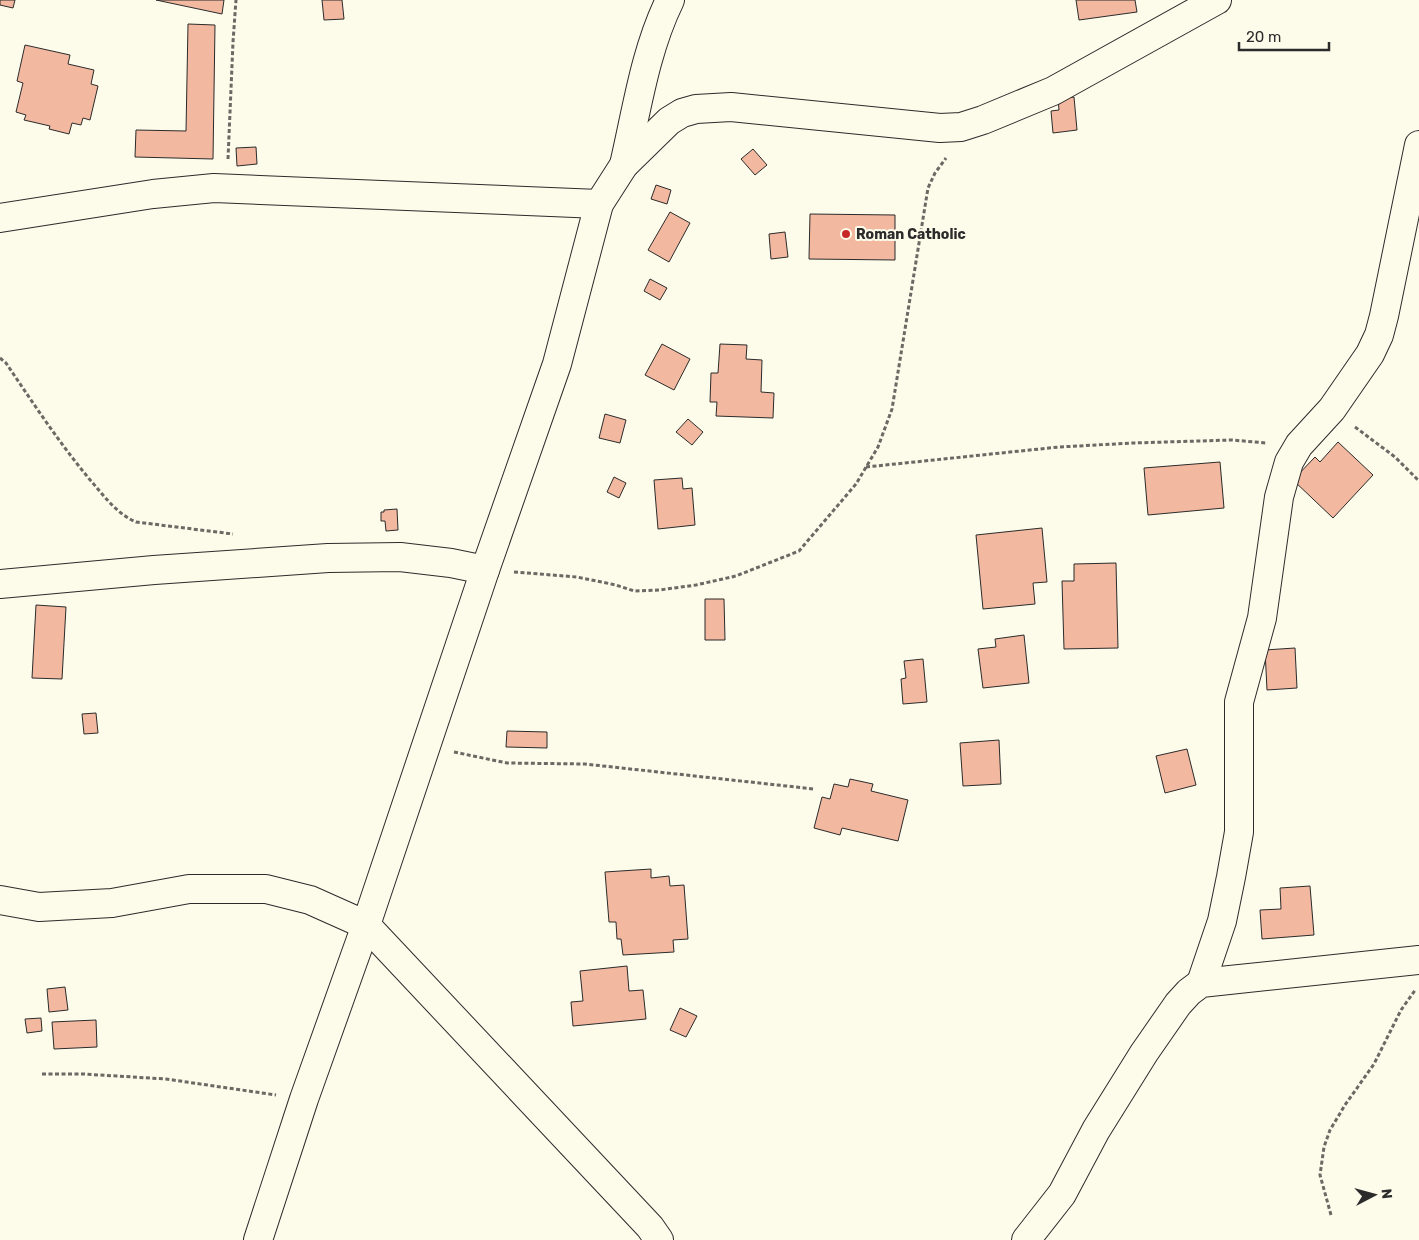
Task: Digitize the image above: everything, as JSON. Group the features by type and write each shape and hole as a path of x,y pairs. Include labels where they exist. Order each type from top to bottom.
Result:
{"street":[{"path":"624,165 650,53 670,0"},
{"path":"258,1240 304,1099 366,925 485,571 558,364 599,204 624,165 669,121 682,113 696,109 731,107 940,128 961,127 1053,91 1217,0"},
{"path":"1201,983 1222,921 1232,877 1239,832 1239,702 1262,618 1279,497 1289,462 1299,445 1332,408 1370,354 1379,335 1419,145"},
{"path":"0,218 153,194 214,188 599,204"},
{"path":"0,584 154,570 328,558 400,557 451,563 485,571"},
{"path":"0,900 39,908 112,903 189,889 266,889 310,900 366,925 650,1227 659,1240"},
{"path":"1026,1240 1062,1194 1096,1130 1172,1012 1189,992 1201,983 1419,960"}],"path":[{"path":"227,188 236,0"},
{"path":"485,571 577,577 616,585 634,591 659,590 696,585 736,576 799,551 856,484 878,447 892,409 928,188 943,160 950,153"},
{"path":"0,358 6,363 70,456 114,508 127,519 136,522 237,535"},
{"path":"1332,408 1395,457 1419,481"},
{"path":"866,466 1059,447 1133,443 1232,440 1299,445"},
{"path":"427,746 507,763 585,764 814,789"},
{"path":"1331,1215 1320,1175 1324,1148 1330,1130 1374,1064 1402,1010 1419,985"},
{"path":"42,1074 83,1074 166,1079 304,1099"}],"building":[{"path":"0,0 15,0 13,8 0,5"},
{"path":"156,0 224,0 222,14"},
{"path":"322,0 342,0 344,19 324,20"},
{"path":"1076,0 1135,0 1137,12 1079,20"},
{"path":"188,24 215,25 213,159 135,157 136,130 186,131"},
{"path":"25,45 70,55 68,64 94,70 91,84 98,86 90,120 83,118 81,125 72,123 69,134 49,129 50,126 24,120 26,115 16,112 23,83 17,81"},
{"path":"1074,97 1077,130 1053,133 1051,111 1059,110 1058,99"},
{"path":"256,147 257,164 237,166 236,148"},
{"path":"753,149 767,165 755,175 741,159"},
{"path":"656,185 671,190 667,204 651,199"},
{"path":"670,212 690,223 669,262 648,250"},
{"path":"810,214 895,215 895,260 809,259"},
{"path":"785,232 788,257 771,259 769,234"},
{"path":"650,279 667,288 660,300 644,291"},
{"path":"662,344 690,359 674,390 645,375"},
{"path":"720,344 747,345 746,359 762,360 761,392 774,393 773,418 716,416 717,402 710,402 711,373 718,373"},
{"path":"605,414 626,420 620,443 599,438"},
{"path":"688,419 703,432 692,445 676,432"},
{"path":"1338,442 1373,475 1333,518 1293,480 1315,457 1320,462"},
{"path":"1220,462 1224,508 1148,515 1144,468"},
{"path":"614,477 626,483 619,498 607,492"},
{"path":"682,478 683,489 692,488 695,525 658,529 654,480"},
{"path":"397,509 398,530 386,531 385,521 381,521 381,512"},
{"path":"1042,528 1047,582 1033,583 1035,604 983,609 976,535"},
{"path":"1116,563 1118,648 1064,649 1062,581 1074,581 1074,564"},
{"path":"705,599 724,599 725,640 705,640"},
{"path":"36,605 66,607 62,679 32,678"},
{"path":"1024,635 1029,683 983,688 978,649 996,647 995,639"},
{"path":"1295,648 1297,688 1267,690 1265,650"},
{"path":"923,659 927,702 903,704 901,679 906,678 904,661"},
{"path":"96,713 98,733 84,734 82,714"},
{"path":"507,731 547,732 547,748 506,747"},
{"path":"999,740 1001,784 963,786 960,743"},
{"path":"1187,749 1196,785 1165,793 1156,756"},
{"path":"850,779 873,784 871,791 908,800 898,841 842,828 840,835 814,828 822,797 830,799 834,784 848,787"},
{"path":"651,869 651,878 669,876 670,886 684,885 688,939 673,940 674,952 623,955 621,939 617,939 616,922 609,922 605,872"},
{"path":"1310,886 1314,935 1262,939 1260,910 1281,909 1280,888"},
{"path":"627,966 629,991 643,990 646,1019 573,1026 571,1002 583,1001 580,971"},
{"path":"65,987 68,1010 49,1012 47,989"},
{"path":"680,1008 697,1016 686,1037 670,1030"},
{"path":"41,1018 42,1031 27,1033 25,1019"},
{"path":"96,1020 97,1047 54,1049 52,1022"}],"place":[{"name":"Roman Catholic","path":"846,234"}]}
